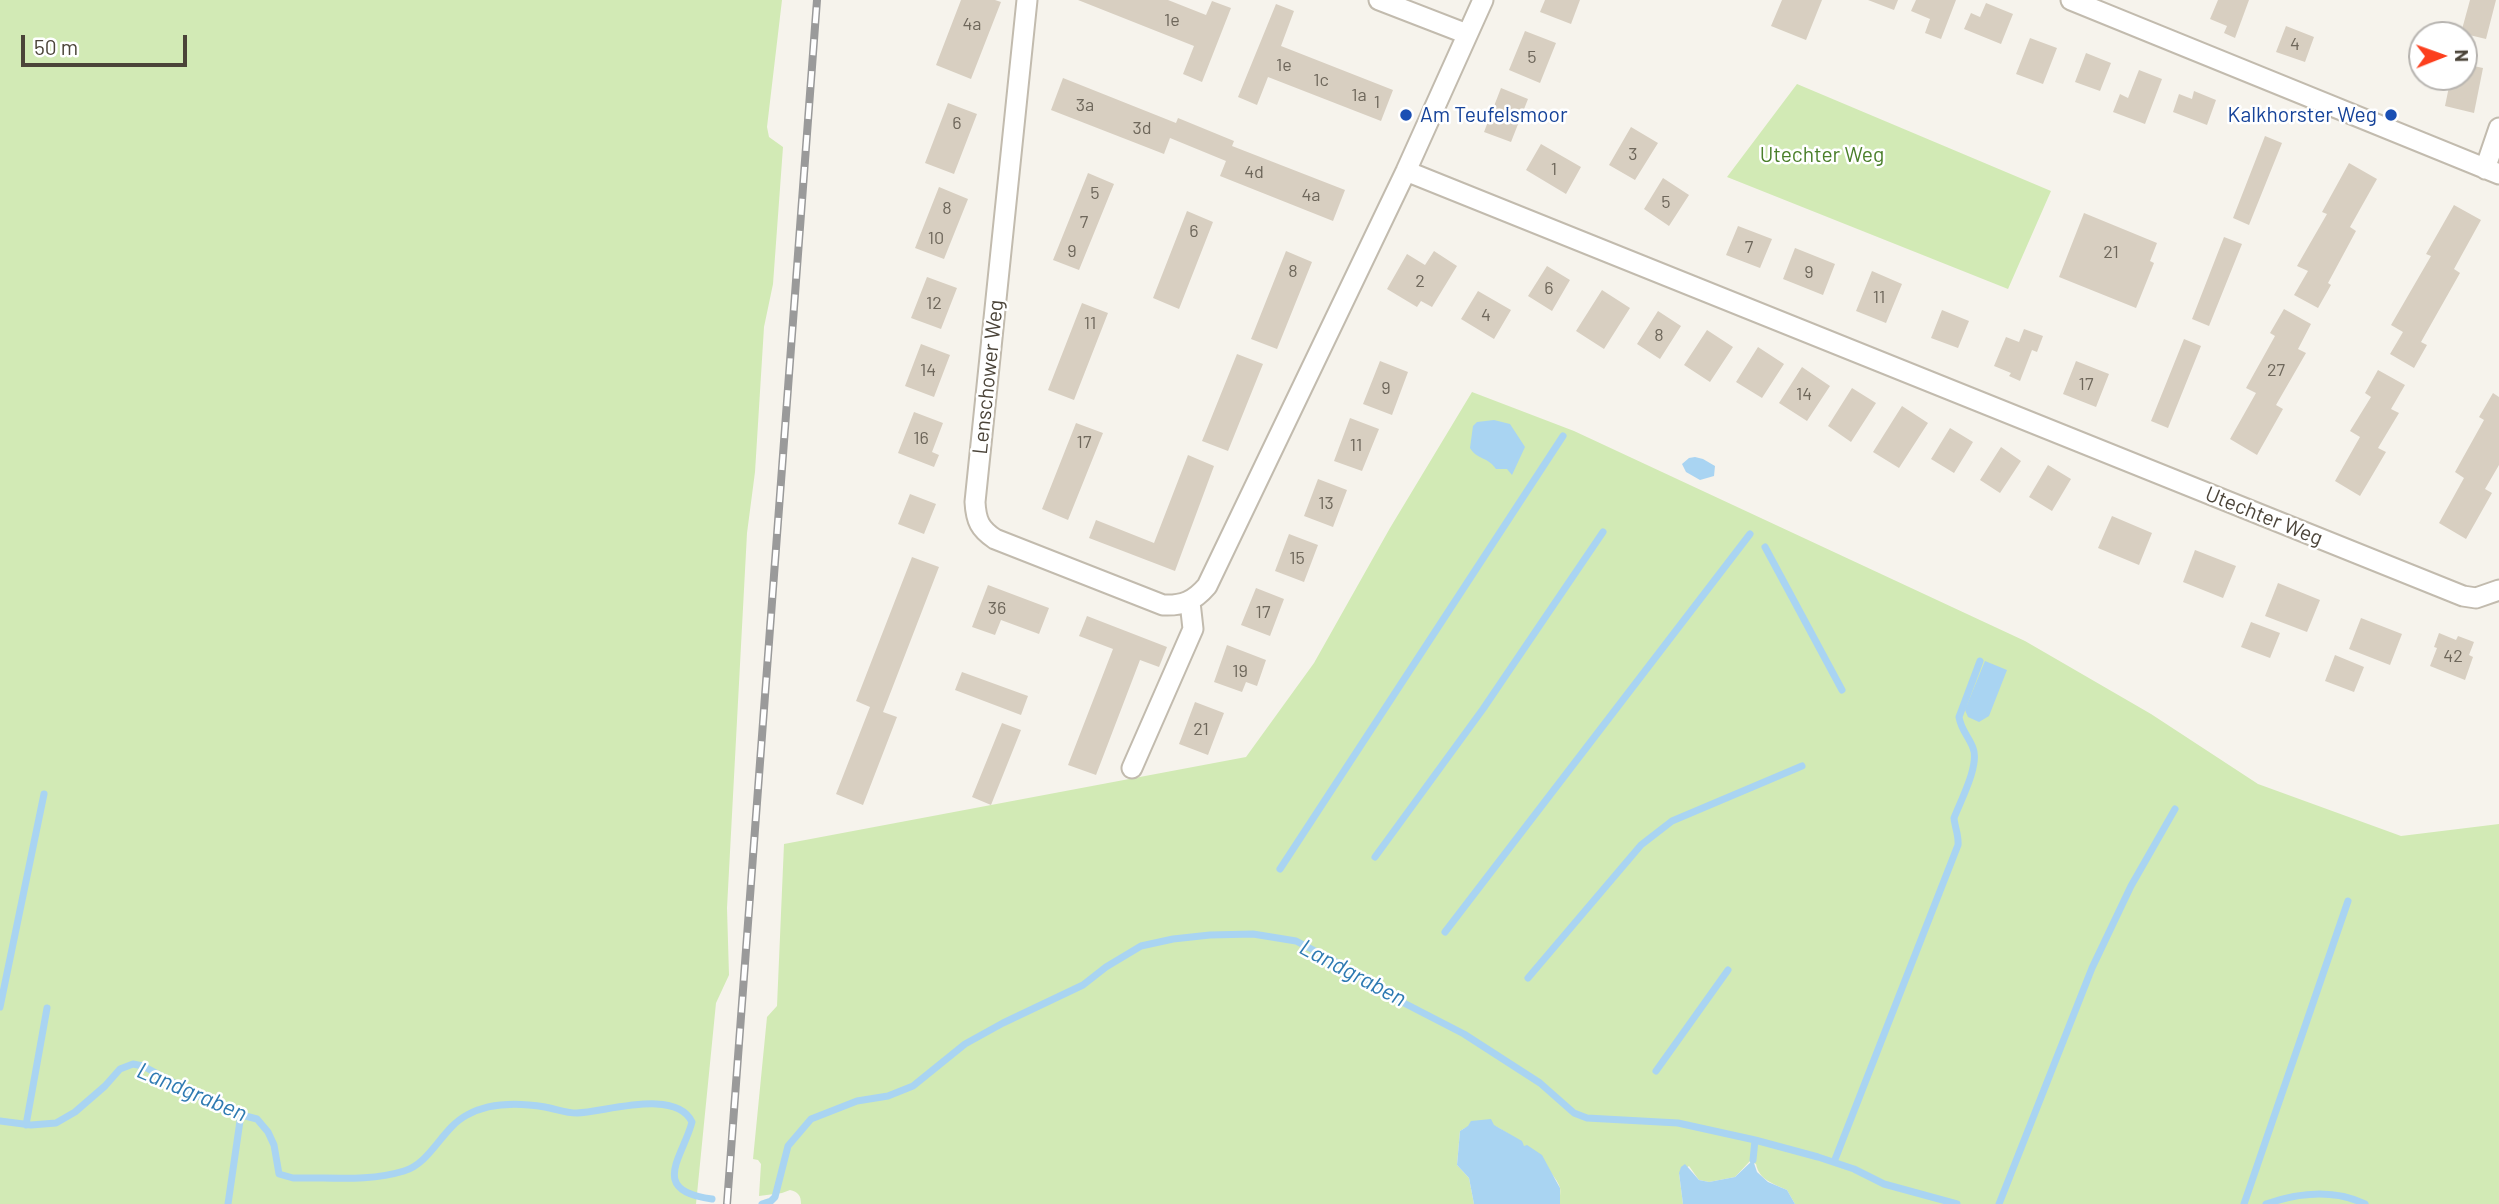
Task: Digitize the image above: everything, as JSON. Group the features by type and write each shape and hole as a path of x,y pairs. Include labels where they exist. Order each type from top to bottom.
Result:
{"street":[{"name":"Lenschower Weg","path":"1027,0 975,502 977,523 995,539 1163,605 1178,606 1190,602"},
{"path":"1379,0 1467,34"},
{"path":"1132,768 1193,629 1190,602 1207,586 1406,172 1483,0"},
{"path":"2071,0 2107,6 2492,172 2499,128"},
{"name":"Utechter Weg","path":"1406,172 2463,596 2476,598 2499,590"}],"green space":[{"path":"0,0 782,0 767,127 769,137 783,147 773,284 764,327 755,472 747,533 727,908 729,975 716,1003 696,1204 0,1204"},
{"name":"Utechter Weg","path":"1797,84 2051,191 2008,289 1727,177"},
{"path":"1472,392 1574,431 2025,641 2151,714 2258,784 2401,836 2499,824 2499,1204 1795,1204 1787,1190 1764,1178 1756,1164 1750,1161 1735,1177 1709,1182 1699,1180 1689,1166 1679,1173 1683,1204 1560,1204 1560,1188 1551,1172 1504,1131 1493,1125 1483,1124 1460,1131 1457,1165 1469,1178 1474,1204 801,1204 799,1194 790,1190 759,1196 761,1164 753,1159 767,1017 777,1006 784,844 1246,757 1314,663 1390,528"}],"water":[{"path":"1494,420 1510,424 1525,447 1512,475 1507,469 1496,469 1470,448 1473,426 1477,422"},
{"path":"1695,457 1715,466 1714,476 1700,480 1686,472 1682,464"},
{"path":"1985,661 2007,670 1989,716 1979,722 1968,717 1965,710"},
{"path":"1491,1119 1494,1125 1542,1155 1560,1188 1560,1204 1474,1204 1469,1178 1457,1165 1460,1131 1471,1121"},
{"path":"1753,1160 1757,1172 1768,1182 1787,1190 1795,1204 1683,1204 1679,1173 1685,1164 1699,1180 1709,1182 1735,1177"}],"building":[{"path":"961,0 1001,2 971,79 936,65"},
{"path":"1078,0 1168,0 1206,15 1212,1 1231,8 1202,82 1183,74 1194,46"},
{"path":"1545,0 1580,0 1571,24 1540,12"},
{"path":"1782,0 1822,0 1806,40 1771,26"},
{"path":"1868,0 1898,0 1894,10"},
{"path":"1916,0 1956,0 1941,39 1925,33 1930,19 1911,11"},
{"path":"2218,0 2249,0 2235,38 2224,33 2227,26 2210,19"},
{"path":"2470,0 2496,0 2486,39 2478,37 2478,21 2464,21"},
{"path":"1986,3 2013,14 2001,44 1964,29 1971,13 1980,17"},
{"path":"1276,4 1294,11 1281,46 1393,90 1381,121 1268,77 1257,105 1238,97"},
{"path":"2286,26 2314,37 2305,62 2276,52"},
{"path":"1525,31 1556,43 1540,83 1509,70"},
{"path":"2030,38 2057,48 2043,84 2016,74"},
{"path":"2086,53 2111,63 2100,91 2075,82"},
{"path":"2478,67 2483,68 2474,113 2445,106 2448,91 2478,91"},
{"path":"2139,70 2162,79 2145,124 2113,112 2120,94 2128,98"},
{"path":"1063,78 1176,123 1178,118 1234,141 1232,146 1345,190 1333,221 1220,176 1226,161 1170,138 1164,154 1051,110"},
{"path":"1501,88 1528,99 1511,142 1484,132"},
{"path":"2194,91 2216,100 2207,125 2173,112 2179,94 2192,99"},
{"path":"948,103 977,114 954,174 925,163"},
{"path":"1631,127 1658,143 1635,180 1609,165"},
{"path":"2265,136 2282,143 2249,225 2233,218"},
{"path":"1541,144 1581,167 1566,194 1526,170"},
{"path":"2349,163 2377,179 2350,227 2356,231 2318,308 2294,295 2308,271 2297,266 2327,214 2322,212"},
{"path":"1088,173 1114,184 1079,270 1053,260"},
{"path":"1663,178 1689,195 1669,226 1644,209"},
{"path":"939,187 968,199 944,259 915,248"},
{"path":"2454,205 2481,220 2454,269 2460,273 2421,342 2427,345 2414,368 2390,354 2403,332 2391,325 2431,256 2426,254"},
{"path":"1187,211 1213,222 1179,309 1153,298"},
{"path":"2084,213 2157,243 2150,261 2154,263 2136,308 2059,277"},
{"path":"1738,226 1772,239 1760,268 1726,255"},
{"path":"2224,237 2242,244 2209,326 2192,319"},
{"path":"1795,248 1835,264 1823,295 1783,279"},
{"path":"1286,251 1312,262 1277,349 1251,339"},
{"path":"1434,251 1457,266 1432,307 1421,301 1417,307 1387,289 1407,254 1425,265"},
{"path":"1547,266 1570,280 1552,311 1528,296"},
{"path":"1872,271 1902,284 1886,323 1856,311"},
{"path":"927,277 957,288 941,329 911,318"},
{"path":"1602,290 1630,308 1604,349 1576,331"},
{"path":"1478,291 1511,310 1494,339 1461,319"},
{"path":"1082,303 1108,313 1074,400 1048,390"},
{"path":"2284,309 2311,324 2298,349 2306,353 2276,405 2283,409 2257,455 2230,439 2256,393 2246,388 2275,336 2270,333"},
{"path":"1942,310 1969,321 1958,348 1931,338"},
{"path":"1658,311 1681,326 1660,359 1637,344"},
{"path":"2024,329 2043,336 2037,352 2032,350 2020,381 2009,376 2011,373 1994,366 2006,337 2019,342"},
{"path":"1707,330 1733,347 1710,382 1684,365"},
{"path":"2184,339 2201,346 2168,428 2151,421"},
{"path":"921,344 950,355 934,397 905,386"},
{"path":"1758,347 1784,364 1762,398 1736,382"},
{"path":"1237,354 1263,364 1228,451 1202,441"},
{"path":"1380,361 1408,372 1392,415 1363,404"},
{"path":"2076,361 2109,374 2096,407 2063,394"},
{"path":"1802,367 1830,386 1807,421 1779,403"},
{"path":"2378,370 2405,385 2391,409 2399,413 2378,448 2386,452 2360,496 2335,481 2360,437 2350,431 2371,397 2365,393"},
{"path":"1852,388 1876,403 1851,442 1828,426"},
{"path":"2493,393 2499,397 2499,465 2485,489 2492,493 2466,539 2439,523 2464,478 2455,472 2484,420 2479,417"},
{"path":"1902,406 1928,423 1899,468 1873,452"},
{"path":"914,412 943,423 932,452 939,455 934,467 898,453"},
{"path":"1350,418 1379,429 1362,471 1334,461"},
{"path":"1076,423 1103,433 1068,520 1042,509"},
{"path":"1950,428 1973,442 1954,473 1931,459"},
{"path":"2001,447 2021,461 2000,493 1980,480"},
{"path":"1188,455 1214,466 1175,571 1089,538 1096,520 1154,543"},
{"path":"2048,465 2071,479 2052,511 2029,497"},
{"path":"1318,479 1347,490 1333,527 1304,516"},
{"path":"910,494 936,504 924,534 898,524"},
{"path":"2112,516 2152,533 2139,565 2098,548"},
{"path":"1289,534 1318,545 1304,582 1275,571"},
{"path":"2195,550 2236,566 2223,598 2183,582"},
{"path":"912,557 939,567 883,712 897,717 863,805 836,794 870,707 856,701"},
{"path":"2278,583 2320,600 2307,632 2265,616"},
{"path":"988,585 1049,608 1039,634 1001,620 995,635 972,627"},
{"path":"1256,588 1284,599 1270,636 1241,625"},
{"path":"1087,616 1167,647 1159,667 1140,660 1096,775 1068,765 1113,649 1079,636"},
{"path":"2361,618 2402,634 2390,665 2349,649"},
{"path":"2251,622 2280,633 2270,658 2241,647"},
{"path":"2439,633 2456,640 2458,636 2474,642 2469,655 2473,657 2465,680 2430,666"},
{"path":"1227,645 1266,660 1257,686 1246,682 1242,692 1214,682"},
{"path":"2335,655 2364,667 2354,692 2325,681"},
{"path":"962,672 1028,696 1021,715 955,690"},
{"path":"1195,702 1224,713 1208,755 1179,744"},
{"path":"1002,723 1021,730 991,805 972,797"}],"waterway":[{"path":"1280,869 1563,436"},
{"path":"1375,857 1483,709 1603,532"},
{"path":"1445,932 1750,534"},
{"path":"1765,547 1842,690"},
{"path":"1834,1162 1958,845 1954,818 1974,764 1973,748 1959,717 1980,661"},
{"path":"1528,978 1641,845 1672,821 1802,766"},
{"path":"0,1007 44,794"},
{"path":"1999,1204 2092,968 2131,886 2175,809"},
{"path":"2244,1204 2348,901"},
{"name":"Landgraben","path":"762,1204 775,1197 788,1146 811,1119 857,1101 888,1096 913,1086 965,1044 1083,985 1106,967 1141,946 1210,935 1253,934 1296,941 1340,964 1402,1002 1464,1034 1540,1083 1574,1113 1587,1118 1678,1123 1755,1140 1854,1169 1884,1184 1957,1204"},
{"path":"1656,1071 1728,970"},
{"path":"26,1125 47,1008"},
{"name":"Landgraben","path":"0,1121 31,1125 56,1123 75,1112 120,1069 133,1064 143,1066 226,1111 257,1119 274,1145 279,1174 293,1178 349,1178 377,1177 413,1167 422,1161 458,1121 486,1108 526,1105 577,1113 656,1104 671,1106 684,1112 692,1122 677,1160 675,1180 681,1189 692,1195 712,1199"},
{"path":"228,1204 241,1114"},
{"path":"1753,1160 1755,1140"},
{"name":"Landgraben","path":"2266,1204 2316,1194 2341,1196 2365,1204"}],"railway":[{"path":"727,1204 817,0"}],"place":[{"name":"Am Teufelsmoor","path":"1406,115"},
{"name":"Kalkhorster Weg","path":"2391,115"}]}
